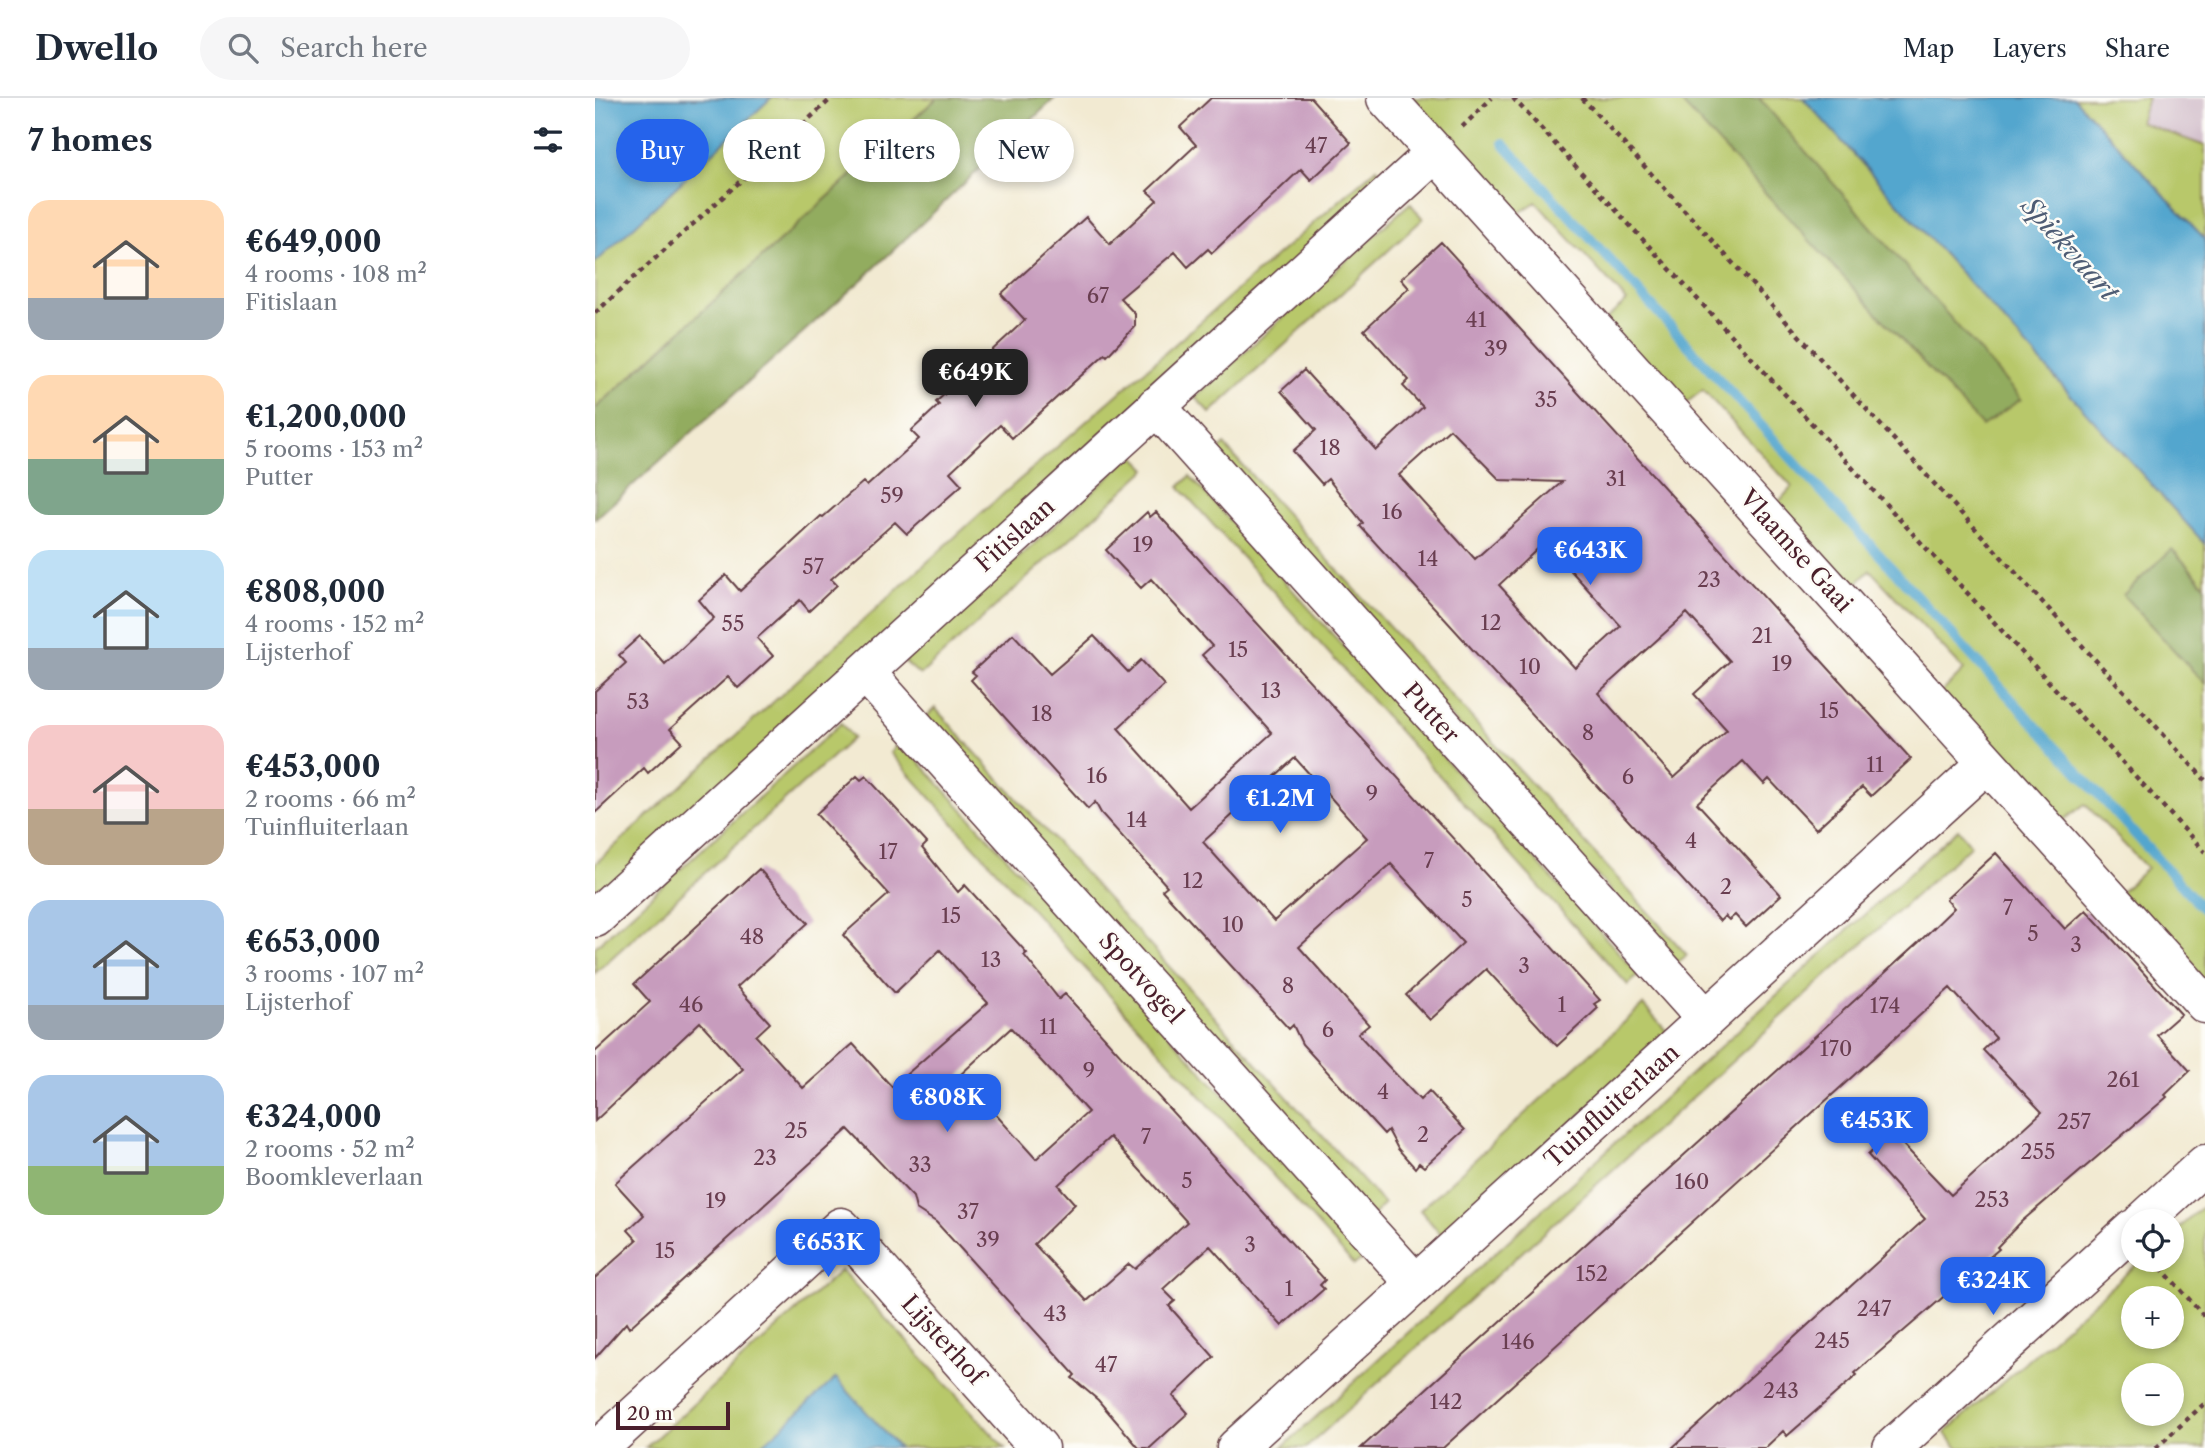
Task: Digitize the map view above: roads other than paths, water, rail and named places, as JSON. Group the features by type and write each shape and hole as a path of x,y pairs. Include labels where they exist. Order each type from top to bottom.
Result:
{"street":[{"name":"Vlaamse Gaai","path":"1386,98 2205,1004"},
{"name":"Fitislaan","path":"595,918 1436,152"},
{"name":"Putter","path":"1157,407 1706,1019"},
{"name":"Spotvogel","path":"865,672 1416,1284"},
{"name":"Tuinfluiterlaan","path":"1236,1448 1987,763"},
{"path":"2156,1209 2205,1164"},
{"name":"Lijsterhof","path":"599,1448 841,1227 1039,1448"},
{"path":"1892,1448 2121,1240"}],"water":[{"path":"595,98 771,98 749,119 723,119 723,143 709,156 709,119 616,119 616,182 681,182 595,263"},
{"name":"Spiekvaart","path":"1803,98 2074,98 2205,239 2205,544"},
{"path":"836,1378 899,1448 759,1448"}],"waterway":[{"path":"1503,143 2205,911"}]}
